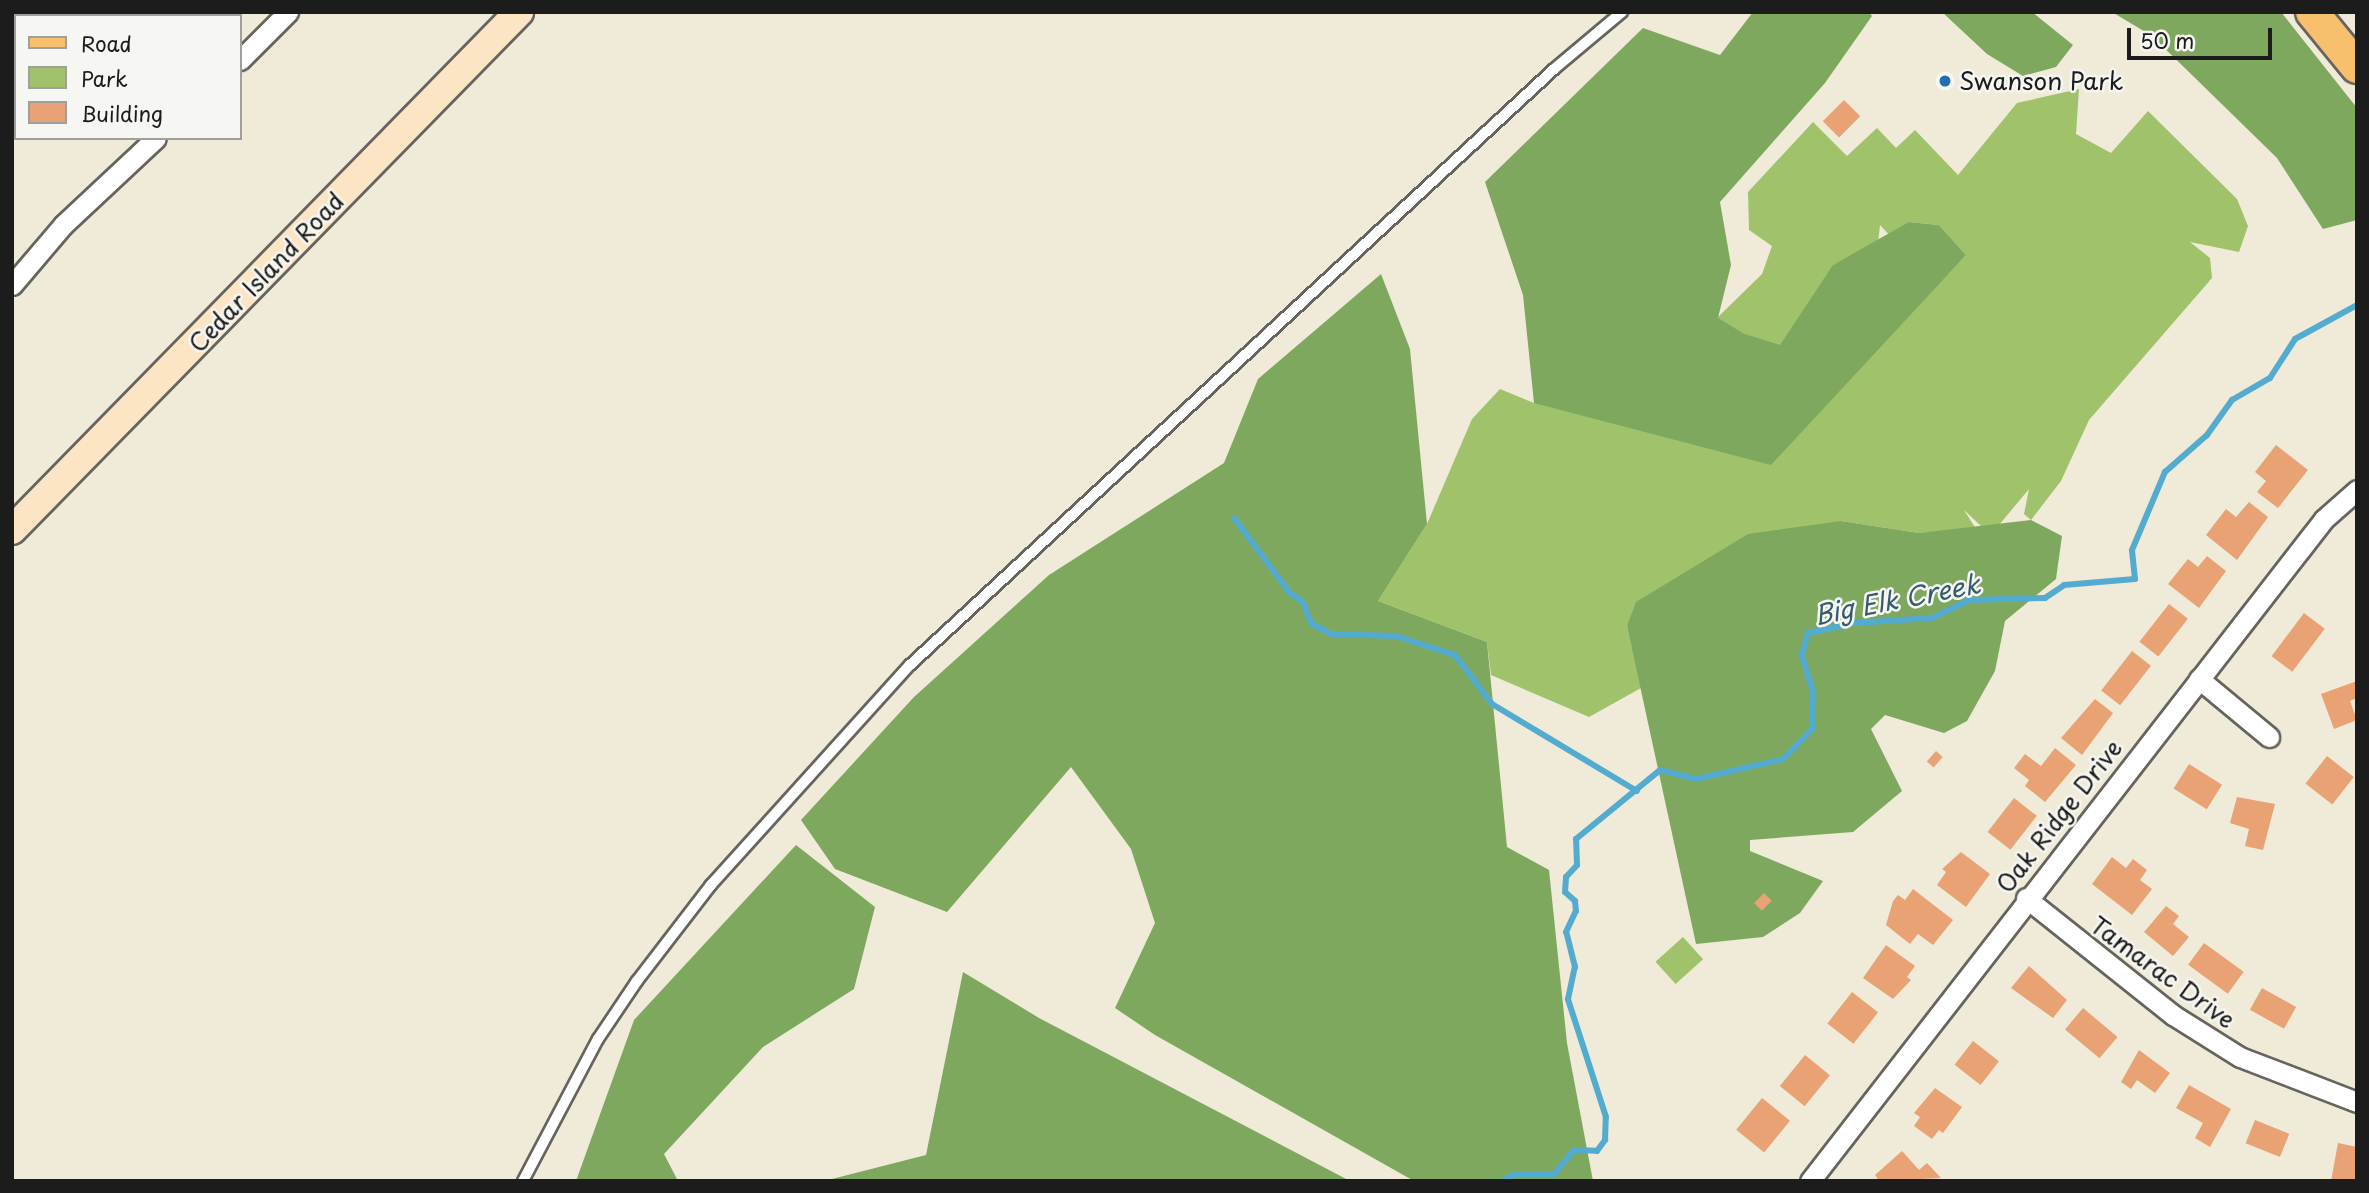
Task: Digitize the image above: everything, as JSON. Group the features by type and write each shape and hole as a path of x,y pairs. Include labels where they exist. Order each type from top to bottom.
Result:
{"main road":[{"path":"2312,12 2357,67"}],"street":[{"path":"242,58 288,12"},
{"name":"Cedar Island Road","path":"12,530 519,12"},
{"path":"12,285 63,225 154,140"},
{"name":"Oak Ridge Drive","path":"1807,1180 2324,519 2357,490"},
{"path":"2199,679 2269,737"},
{"name":"Tamarac Drive","path":"2026,898 2173,1015 2240,1057 2357,1102"}],"lane":[{"path":"523,1181 598,1039 637,981 711,885 910,665 1554,69 1622,12"}],"green space":[{"path":"1753,12 1869,12 1872,16 1825,83 1720,202 1731,265 1718,318 1745,334 1780,345 1833,265 1909,222 1939,225 1966,255 1771,465 1534,403 1523,295 1485,182 1643,28 1720,55"},
{"path":"1942,12 2032,12 2073,45 2056,67 2023,76 1987,54"},
{"path":"2112,12 2281,12 2357,108 2357,220 2323,229 2277,158 2152,36"},
{"path":"2079,89 2076,134 2111,153 2148,111 2237,199 2248,226 2239,252 2190,242 2210,258 2212,278 2089,420 2061,481 2031,520 2024,514 2029,489 1999,525 1981,526 1964,510 1976,529 1919,533 1841,521 1627,626 1641,688 1589,717 1491,675 1487,642 1378,601 1427,524 1472,419 1500,389 1534,403 1745,334 1717,318 1762,274 1772,246 1749,230 1748,192 1813,122 1847,156 1877,128 1896,148 1915,130 1958,175 2017,103","holes":["1909,222 1939,225 1966,255 1876,349 1833,265 1878,243 1880,225 1892,238"]},
{"path":"1381,274 1410,349 1427,524 1378,601 1487,642 1507,847 1549,870 1567,1043 1593,1181 1414,1181 1155,1035 1115,1008 1155,923 1131,849 1071,767 947,912 835,869 801,820 914,697 1049,575 1224,463 1258,379"},
{"path":"2031,520 2062,536 2056,579 2005,621 1995,671 1967,721 1944,733 1885,715 1871,729 1902,791 1853,832 1750,840 1750,851 1823,881 1800,913 1763,937 1696,944 1627,626 1636,602 1748,534 1841,521 1919,533"},
{"path":"796,845 875,907 854,989 763,1047 664,1154 678,1181 576,1181 634,1020"},
{"path":"1683,937 1703,959 1676,984 1656,962"},
{"path":"963,972 1039,1018 1350,1181 824,1181 926,1155"}],"building":[{"path":"1844,100 1860,116 1839,137 1823,121"},
{"path":"2276,445 2308,470 2278,508 2257,492 2266,481 2255,472"},
{"path":"2249,502 2268,517 2237,560 2206,535 2226,509 2236,517"},
{"path":"2207,556 2226,571 2199,608 2168,584 2188,559 2198,567"},
{"path":"2169,604 2188,619 2158,657 2139,642"},
{"path":"2304,613 2325,629 2292,672 2272,656"},
{"path":"2132,651 2151,666 2120,705 2101,690"},
{"path":"2357,681 2357,698 2350,701 2357,720 2334,729 2321,694"},
{"path":"2095,699 2113,713 2082,755 2061,738"},
{"path":"2055,748 2076,765 2045,802 2025,786 2029,780 2014,768 2025,754 2041,766"},
{"path":"1936,751 1943,757 1934,767 1927,762"},
{"path":"2327,756 2354,777 2332,805 2305,784"},
{"path":"2189,764 2222,785 2207,809 2174,789"},
{"path":"2237,797 2275,804 2263,850 2245,846 2249,829 2230,823"},
{"path":"2014,798 2037,816 2010,850 1988,832"},
{"path":"1961,852 1990,874 1966,907 1937,885 1946,872 1942,869"},
{"path":"2112,857 2126,868 2133,859 2147,870 2140,880 2152,889 2132,915 2092,884"},
{"path":"1913,889 1953,920 1933,945 1918,934 1910,944 1886,925 1893,901 1898,895 1905,900"},
{"path":"1764,893 1772,901 1762,911 1754,903"},
{"path":"2166,906 2179,916 2173,924 2189,937 2173,956 2144,932"},
{"path":"2204,943 2244,972 2228,994 2188,965"},
{"path":"1886,945 1915,966 1907,977 1911,980 1893,999 1863,978"},
{"path":"2029,966 2067,1000 2053,1018 2011,988"},
{"path":"2262,988 2296,1007 2284,1029 2250,1010"},
{"path":"1852,992 1878,1012 1853,1044 1827,1024"},
{"path":"2083,1008 2117,1037 2099,1058 2065,1029"},
{"path":"1973,1041 1999,1061 1981,1085 1955,1065"},
{"path":"2139,1050 2170,1073 2155,1093 2137,1080 2131,1089 2121,1082"},
{"path":"1805,1055 1830,1075 1805,1106 1780,1086"},
{"path":"2189,1085 2231,1109 2210,1147 2195,1138 2203,1123 2176,1108"},
{"path":"1935,1088 1962,1107 1943,1133 1939,1130 1932,1139 1914,1126 1920,1117 1914,1113"},
{"path":"1762,1098 1790,1121 1764,1153 1736,1130"},
{"path":"2255,1120 2289,1134 2280,1157 2246,1143"},
{"path":"2338,1143 2357,1147 2357,1181 2331,1181"},
{"path":"1902,1151 1919,1170 1927,1163 1941,1178 1879,1181 1875,1175"}],"waterway":[{"name":"Big Elk Creek","path":"1503,1181 1514,1174 1554,1174 1574,1150 1597,1151 1605,1140 1606,1117 1568,999 1575,967 1566,932 1576,911 1575,901 1565,892 1566,877 1577,865 1576,839 1660,770 1696,779 1783,759 1812,729 1813,692 1802,655 1808,633 1854,623 1932,618 1969,600 2045,598 2064,585 2135,579 2132,550 2165,472 2207,435 2232,400 2270,378 2295,339 2357,305"},
{"path":"1234,518 1290,593 1302,601 1312,624 1332,634 1396,636 1455,655 1492,704 1637,791"}],"place":[{"name":"Swanson Park","path":"1945,81"}]}
